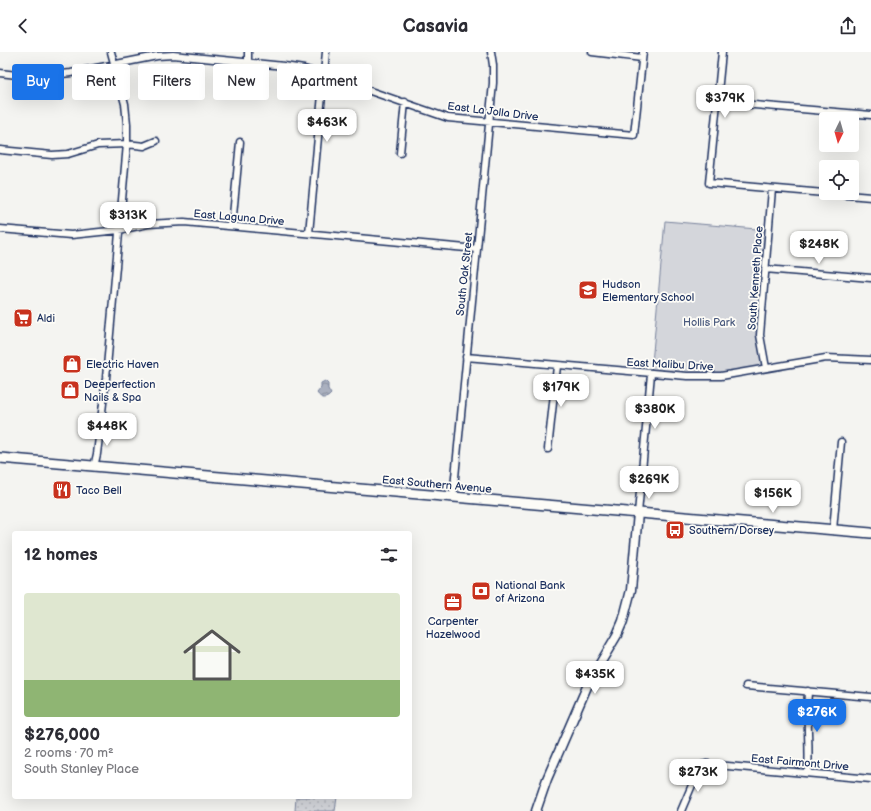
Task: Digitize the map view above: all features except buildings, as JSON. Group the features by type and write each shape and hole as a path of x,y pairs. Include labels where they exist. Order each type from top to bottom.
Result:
{"main road":[{"name":"East Southern Avenue","path":"0,458 871,533"}],"street":[{"path":"111,52 115,64"},
{"path":"248,52 248,63"},
{"path":"325,64 326,52"},
{"name":"South Oak Street","path":"453,498 493,83 491,52"},
{"path":"592,52 642,55"},
{"path":"722,52 709,183 871,197"},
{"name":"East La Jolla Drive","path":"115,64 157,56 172,55 277,65"},
{"name":"East La Jolla Drive","path":"372,91 448,118 634,135 642,55"},
{"name":"East La Jolla Drive","path":"0,73 34,76 72,73"},
{"path":"94,467 97,454 106,378 127,144 127,124 124,100"},
{"path":"309,233 322,100"},
{"path":"400,153 405,102"},
{"path":"718,102 871,115"},
{"path":"0,150 52,155 68,154 98,145 127,144 144,146 156,141"},
{"path":"232,226 240,142"},
{"name":"South Kenneth Place","path":"766,368 760,335 772,189"},
{"name":"East Laguna Drive","path":"0,229 71,235 119,230 148,224 184,222 477,249"},
{"path":"765,269 871,278"},
{"name":"East Malibu Drive","path":"466,357 556,366 687,376 721,376 826,358 871,360"},
{"path":"548,449 556,366"},
{"path":"536,811 547,779 589,682 616,638 624,617 630,590 651,374"},
{"path":"833,530 841,442"},
{"path":"746,686 871,697"},
{"path":"808,691 806,718 809,751 808,773"},
{"name":"East Fairmont Drive","path":"681,811 702,765 710,764 871,778"}],"green space":[{"name":"Hollis Park","path":"665,221 768,230 760,335 766,368 721,376 651,374"},
{"path":"296,799 337,799 335,811 295,811"}],"water":[{"path":"325,381 328,384 328,389 331,394 324,398 320,397 317,393 321,388 321,383"}],"place":[{"name":"Hudson Elementary School","path":"588,290"},
{"name":"Aldi","path":"23,318"},
{"name":"Electric Haven","path":"72,364"},
{"name":"Deeperfection Nails & Spa","path":"70,390"},
{"name":"Taco Bell","path":"62,490"},
{"name":"Southern/Dorsey","path":"675,530"},
{"name":"National Bank of Arizona","path":"481,591"},
{"name":"Carpenter Hazelwood","path":"453,602"}]}
